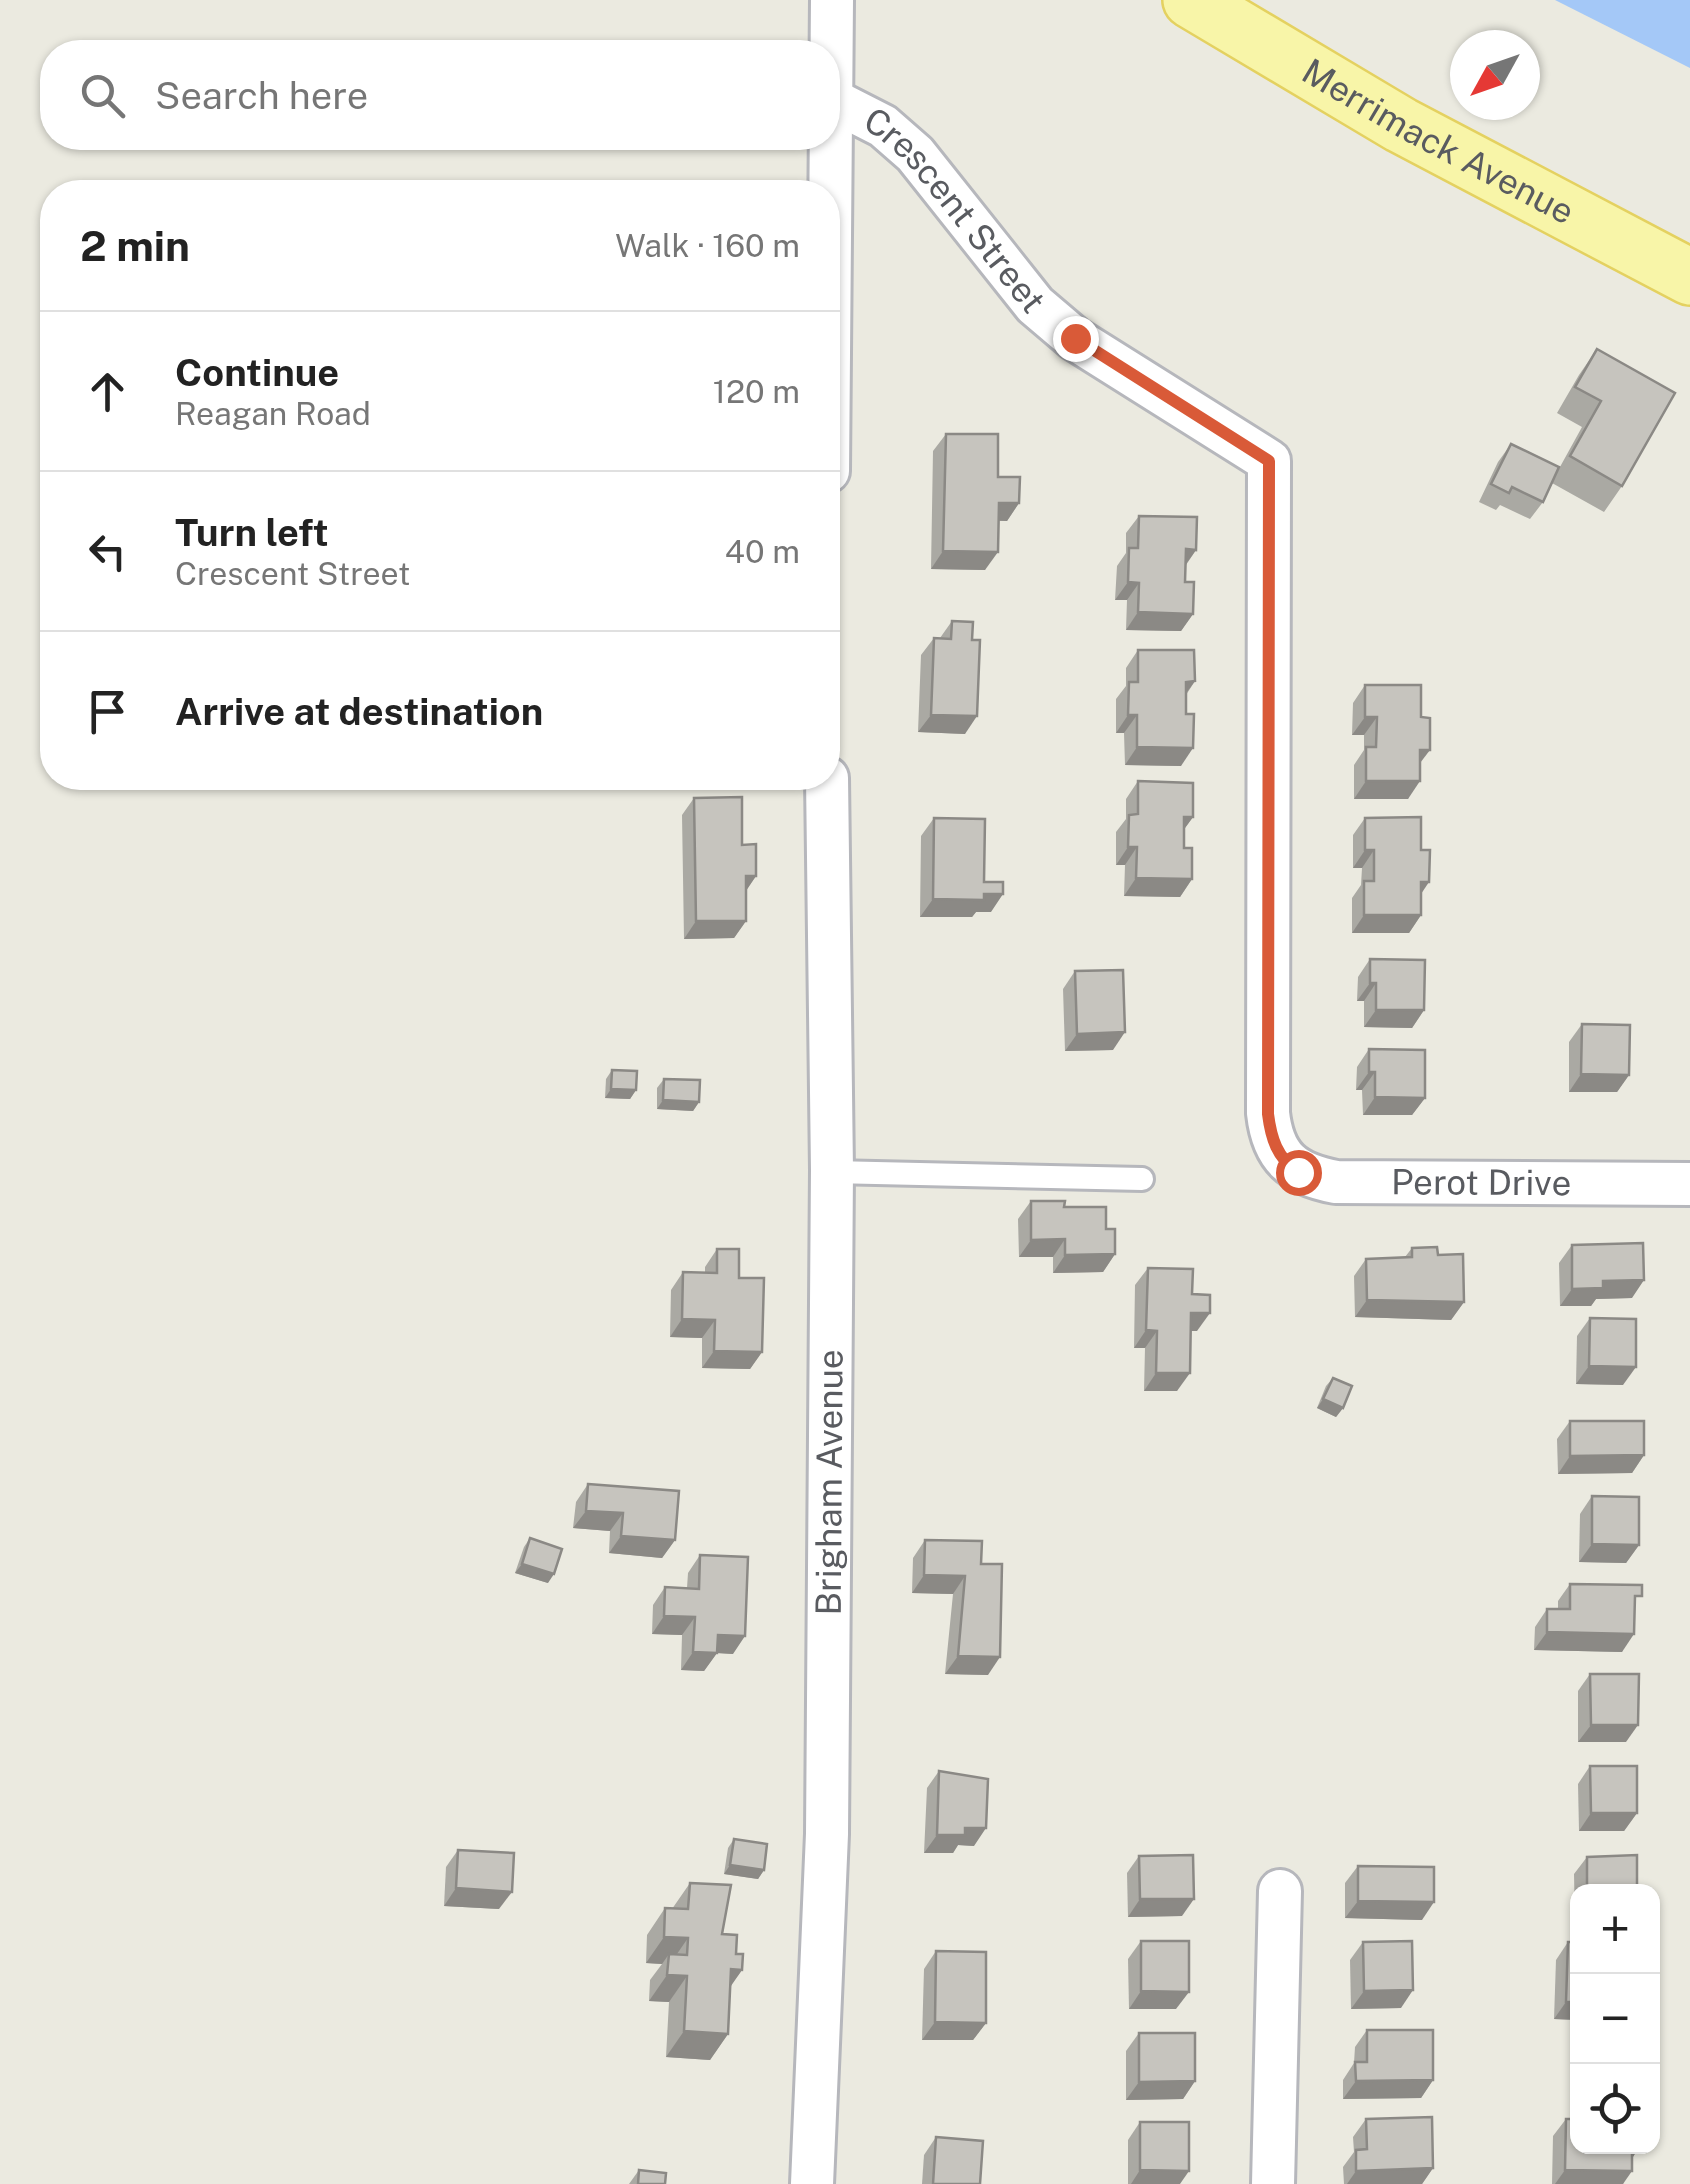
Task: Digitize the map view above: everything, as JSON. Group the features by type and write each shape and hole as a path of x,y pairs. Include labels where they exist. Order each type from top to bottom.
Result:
{"main road":[{"name":"Merrimack Avenue","path":"1191,0 1401,125 1690,278"}],"street":[{"path":"832,0 832,40"},
{"name":"Crescent Street","path":"840,104 884,126 915,154 1035,305 1075,338 1269,461 1268,1114 1280,1156"},
{"path":"831,150 831,180"},
{"name":"Brigham Avenue","path":"812,2184 827,1834 832,1172 827,790"},
{"name":"Perot Drive","path":"1280,1156 1298,1172 1336,1182 1690,1184"},
{"path":"1272,2184 1280,1891"}],"lane":[{"path":"832,1172 1142,1179"}],"water":[{"path":"1555,0 1690,0 1690,68"}],"building":[{"path":"1597,349 1675,393 1622,486 1570,456 1601,401 1575,387"},
{"path":"946,434 998,434 998,477 1020,477 1019,503 999,503 998,552 943,551"},
{"path":"1511,444 1559,467 1543,502 1512,487 1509,493 1491,484"},
{"path":"1139,516 1197,517 1196,550 1186,549 1185,582 1194,582 1193,614 1138,612 1139,583 1128,582 1129,548 1138,548"},
{"path":"952,621 973,622 972,640 980,640 977,716 931,715 934,638 951,639"},
{"path":"1138,650 1194,650 1195,681 1186,682 1186,714 1194,714 1193,748 1137,747 1137,715 1128,715 1129,682 1138,682"},
{"path":"1365,685 1421,685 1421,717 1430,718 1430,750 1420,750 1420,781 1366,781 1366,747 1376,747 1377,717 1365,717"},
{"path":"1138,781 1193,783 1193,817 1184,817 1184,848 1192,848 1192,879 1136,878 1137,847 1128,847 1129,815 1138,814"},
{"path":"742,797 742,845 756,844 756,876 746,876 746,921 696,921 694,798"},
{"path":"1421,817 1421,850 1430,850 1429,882 1421,882 1421,915 1364,915 1364,881 1374,881 1374,850 1365,850 1365,818"},
{"path":"934,818 985,819 984,882 1003,882 1003,894 984,894 984,900 933,899"},
{"path":"1370,959 1425,960 1424,1010 1376,1010 1376,983 1370,983"},
{"path":"1123,970 1125,1032 1077,1034 1075,971"},
{"path":"1582,1024 1630,1025 1629,1075 1581,1074"},
{"path":"1369,1049 1425,1050 1425,1098 1375,1097 1375,1072 1369,1072"},
{"path":"612,1070 637,1071 636,1090 611,1089"},
{"path":"664,1079 700,1080 699,1102 663,1100"},
{"path":"1031,1201 1065,1201 1064,1207 1106,1207 1106,1229 1115,1229 1115,1254 1065,1255 1065,1239 1031,1240"},
{"path":"1643,1243 1644,1280 1603,1281 1603,1288 1572,1289 1572,1245"},
{"path":"1437,1247 1438,1255 1463,1254 1464,1302 1367,1300 1366,1259 1412,1257 1412,1248"},
{"path":"717,1249 739,1249 739,1278 764,1278 762,1352 714,1351 715,1320 682,1319 683,1272 717,1273"},
{"path":"1148,1268 1193,1269 1192,1294 1210,1295 1210,1313 1191,1313 1190,1373 1156,1373 1157,1331 1146,1330"},
{"path":"1590,1318 1636,1319 1636,1367 1589,1366"},
{"path":"1333,1378 1352,1386 1343,1408 1323,1399"},
{"path":"1570,1421 1644,1421 1644,1455 1570,1456"},
{"path":"588,1484 679,1491 675,1540 621,1536 623,1513 586,1511"},
{"path":"1592,1496 1639,1497 1639,1545 1592,1544"},
{"path":"530,1538 562,1549 554,1574 522,1564"},
{"path":"925,1540 982,1541 981,1564 1002,1564 1000,1657 958,1656 965,1576 924,1575"},
{"path":"700,1555 748,1557 745,1636 718,1635 717,1653 693,1652 695,1617 664,1616 665,1587 699,1589"},
{"path":"1570,1584 1642,1585 1642,1596 1635,1596 1634,1634 1547,1632 1547,1609 1570,1609"},
{"path":"1590,1674 1639,1674 1638,1725 1591,1725"},
{"path":"1590,1766 1637,1766 1637,1813 1591,1813"},
{"path":"939,1771 988,1779 986,1828 965,1828 965,1835 937,1835"},
{"path":"734,1839 767,1844 764,1870 730,1865"},
{"path":"458,1850 514,1853 512,1892 456,1888"},
{"path":"1193,1855 1194,1899 1140,1899 1139,1856"},
{"path":"1637,1855 1637,1884 1587,1884 1587,1857"},
{"path":"1358,1866 1434,1867 1434,1902 1358,1901"},
{"path":"690,1883 731,1885 722,1934 737,1935 736,1954 743,1954 742,1970 731,1969 728,2034 684,2031 687,1976 667,1975 669,1954 687,1955 688,1938 664,1937 665,1908 688,1909"},
{"path":"1141,1941 1189,1941 1189,1992 1141,1991"},
{"path":"1412,1941 1413,1990 1364,1991 1363,1942"},
{"path":"1568,1942 1570,1942 1570,2002 1566,2002"},
{"path":"936,1951 986,1952 986,2023 935,2022"},
{"path":"1367,2030 1433,2030 1433,2080 1356,2081 1355,2062 1367,2062"},
{"path":"1139,2033 1195,2033 1195,2081 1139,2082"},
{"path":"1432,2117 1433,2168 1356,2171 1356,2150 1367,2149 1366,2119"},
{"path":"1566,2119 1570,2119 1570,2154 1632,2154 1632,2171 1565,2170"},
{"path":"1140,2122 1189,2122 1189,2171 1140,2170"},
{"path":"936,2137 983,2141 980,2184 933,2184"},
{"path":"639,2170 666,2173 665,2184 638,2184"}],"route":[{"path":"1075,338 1269,461 1268,1114 1273,1143 1280,1156 1298,1172"}]}
